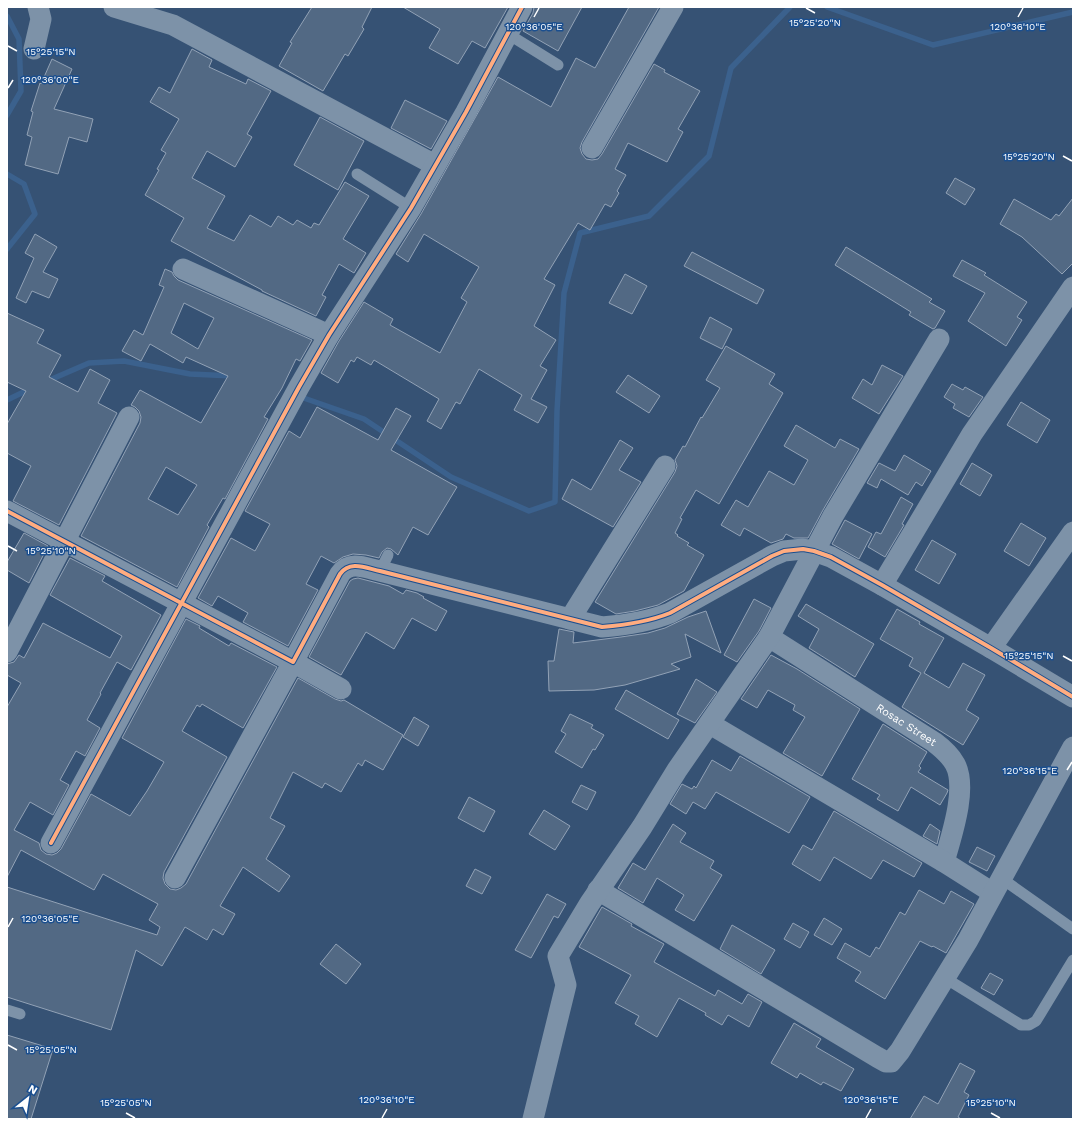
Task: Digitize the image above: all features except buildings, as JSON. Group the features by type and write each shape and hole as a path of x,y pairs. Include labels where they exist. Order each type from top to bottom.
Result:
{"street":[{"path":"34,49 41,19 38,7"},
{"path":"114,7 173,25 435,165"},
{"path":"51,843 300,386 329,335 411,208 466,112 522,7"},
{"path":"592,148 673,7"},
{"path":"183,268 329,335"},
{"path":"882,585 972,434 1073,287"},
{"path":"532,1119 566,985 558,956 598,890 642,827 677,770 769,637 855,477 939,339"},
{"path":"7,652 129,417"},
{"path":"570,619 665,466"},
{"path":"7,511 293,662 341,689"},
{"path":"991,648 1073,532"},
{"path":"175,878 343,570 352,566 384,563 570,619 602,627 629,625 655,619 670,613 772,556 784,551 814,551 831,558 882,585 1073,697"},
{"name":"Rosac Street","path":"769,637 934,742 952,758 956,766 959,791 957,817 944,862"},
{"path":"710,724 944,862 997,885"},
{"path":"598,890 886,1062 891,1062 900,1051 968,940 1073,747"}],"lane":[{"path":"508,34 558,64"},
{"path":"357,174 411,208"},
{"path":"997,885 1073,929"},
{"path":"945,978 1021,1025 1029,1025 1036,1020 1073,960"},
{"path":"7,1010 20,1014"}],"waterway":[{"path":"298,396 364,419 451,477 529,511 555,502 557,411 564,293 580,233 649,216 709,156 731,68 790,7"},
{"path":"827,7 933,45 1073,12"},
{"path":"7,16 19,39 21,91 7,115"},
{"path":"7,174 24,184 35,214 7,249"},
{"path":"45,382 89,363 124,361 190,374 233,376"},
{"path":"7,400 32,388"}],"cycle path":[{"path":"51,843 299,387 329,335 411,208 466,112 522,7"},
{"path":"7,511 293,662 340,574 348,567 358,566 369,568 602,627 637,623 670,613 772,556 784,551 803,549 831,557 991,648 1073,697"}]}
